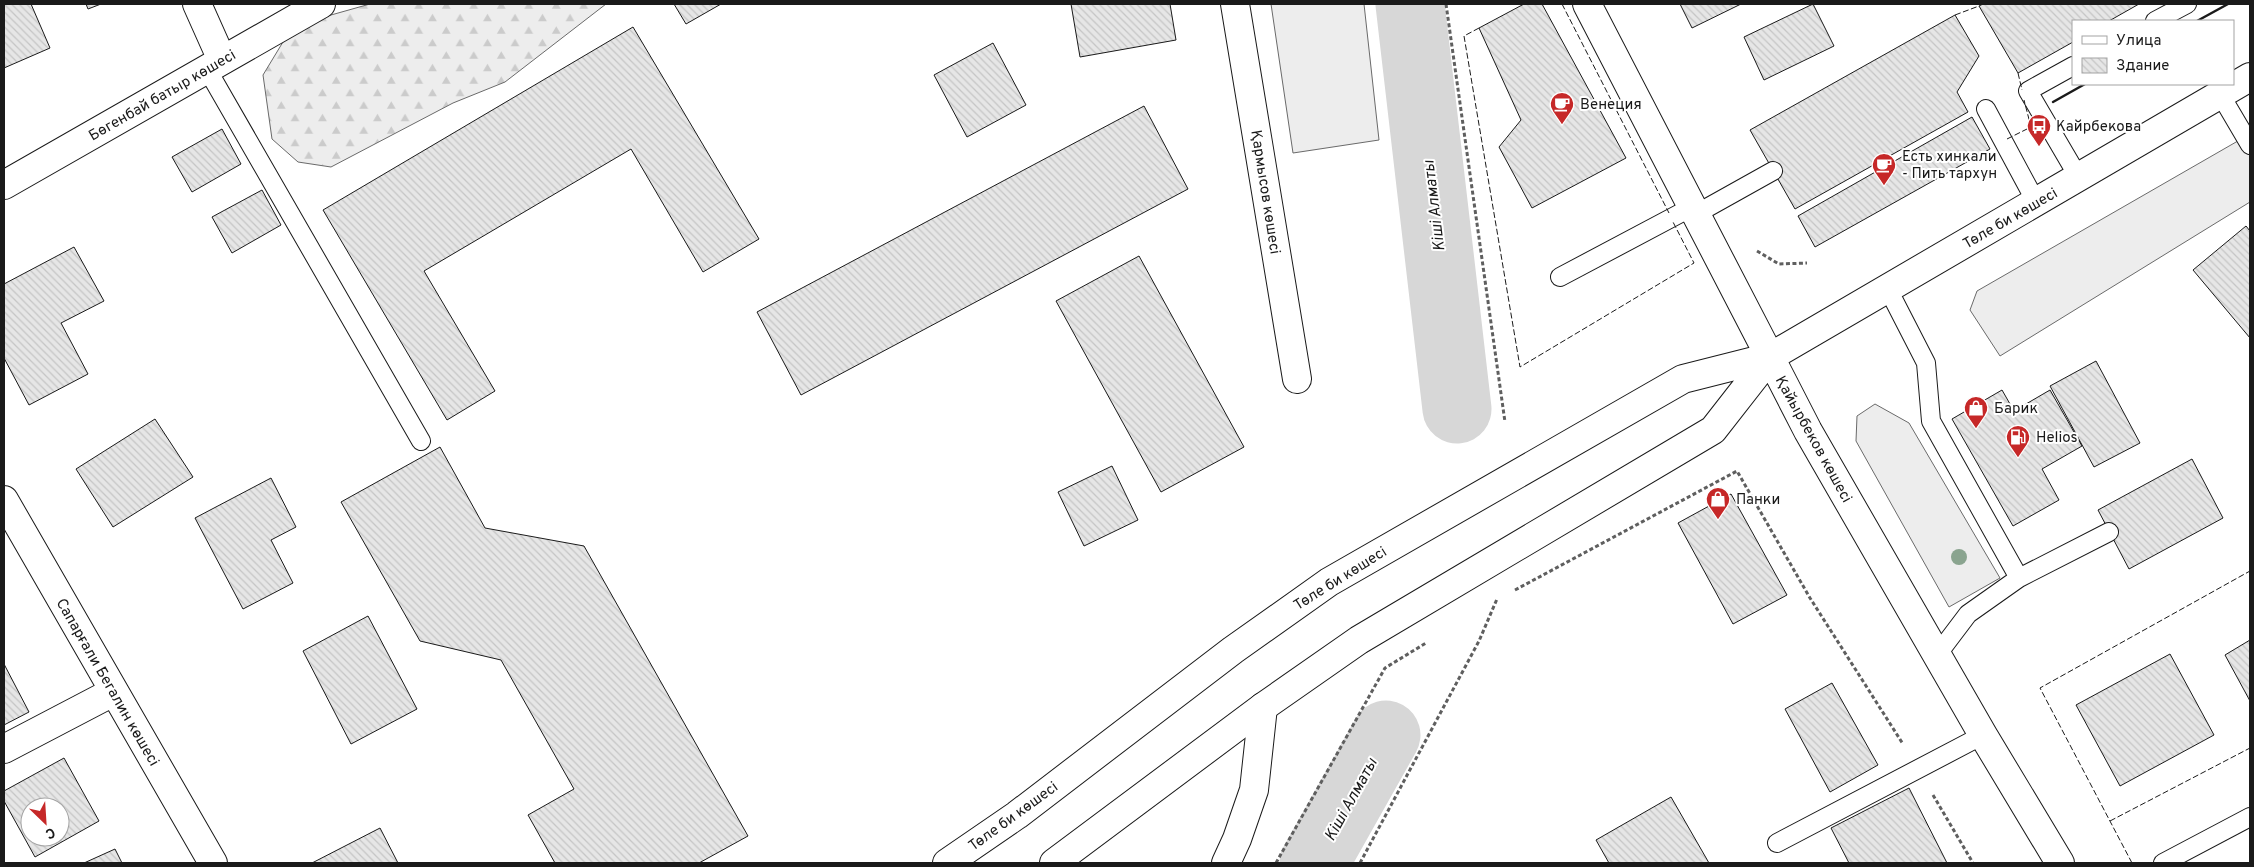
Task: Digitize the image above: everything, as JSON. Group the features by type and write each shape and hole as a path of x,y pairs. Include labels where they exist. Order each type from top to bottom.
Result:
{"main road":[{"path":"196,4 215,64"},
{"name":"Бөгенбай батыр көшесі","path":"4,186 320,4"},
{"name":"Қармысов көшесі","path":"1235,4 1297,380"},
{"name":"Қайырбеков көшесі","path":"1587,4 1808,431 1983,735 2060,863"},
{"name":"Төле би көшесі","path":"947,863 1017,815 1233,650 1329,582 1683,379 1770,357 2250,77"},
{"name":"Төле би көшесі","path":"1054,863 1263,707 1359,640 1713,430 1770,357"},
{"name":"Сапарғали Бегалин көшесі","path":"4,500 213,863"},
{"path":"4,750 113,692"},
{"path":"1226,863 1237,839 1254,790 1263,707"}],"lane":[{"path":"2157,20 2187,4"},
{"path":"215,64 421,441"},
{"path":"2072,67 2028,91 2078,178"},
{"path":"2220,94 2250,145"},
{"path":"1986,108 2036,202"},
{"path":"1560,277 1773,171"},
{"path":"1888,289 1926,363 1931,421 2019,578"},
{"path":"1937,655 1968,614 2019,578 2109,532"},
{"path":"1776,843 1983,735"},
{"path":"2163,863 2250,817"}],"path":[{"path":"1446,4 1505,422"},
{"path":"1757,251 1779,264 1807,263"},
{"path":"1514,590 1737,471 1810,598 1918,769 1973,863"},
{"path":"1489,604 1506,595"},
{"path":"1360,863 1479,641 1497,600"},
{"path":"1276,863 1385,668 1433,639"}],"shaded area":[{"path":"1271,4 1364,4 1379,140 1293,153"},
{"path":"2250,134 2250,202 2000,356 1970,310 1977,291"},
{"path":"1875,404 1909,423 2000,578 1949,607 1856,441 1857,416"}],"green space":[{"path":"370,4 606,4 505,82 453,103 331,167 298,162 272,139 263,75 289,32 331,15"}],"building":[{"path":"4,4 31,4 50,48 4,68"},
{"path":"86,4 101,4 88,9"},
{"path":"674,4 721,4 686,24"},
{"path":"1071,4 1170,4 1176,40 1080,57"},
{"path":"1524,4 1542,4 1626,158 1532,208 1499,147 1521,120 1479,28"},
{"path":"1680,4 1741,4 1692,28"},
{"path":"1813,4 1834,46 1764,80 1744,37"},
{"path":"1983,4 2139,4 2111,20 2072,20 2072,43 2018,73 1979,6"},
{"path":"1955,15 1979,56 1957,92 1968,112 1795,209 1750,130"},
{"path":"633,27 759,239 703,272 631,149 424,271 495,391 447,420 323,210"},
{"path":"993,43 1026,105 967,137 934,75"},
{"path":"1144,106 1188,189 801,395 757,312"},
{"path":"1972,117 1990,149 1815,247 1798,216"},
{"path":"222,129 241,164 192,192 172,157"},
{"path":"262,190 281,225 232,253 212,217"},
{"path":"2246,226 2250,231 2250,338 2193,270"},
{"path":"74,247 104,301 61,323 88,374 29,405 4,358 4,284"},
{"path":"1139,256 1244,447 1161,492 1056,301"},
{"path":"2096,361 2140,443 2094,467 2050,386"},
{"name":"Helios","path":"2002,390 2014,411 2050,390 2082,446 2042,469 2059,500 2013,526 1952,419"},
{"path":"155,419 193,477 113,527 76,469"},
{"path":"440,447 485,528 584,546 748,836 699,863 555,863 528,815 574,789 501,660 420,641 341,502"},
{"path":"2192,459 2223,518 2129,569 2098,510"},
{"path":"1112,466 1138,520 1084,546 1058,492"},
{"path":"271,478 296,527 271,540 293,583 243,609 195,518"},
{"path":"1731,494 1787,595 1733,624 1678,523"},
{"path":"368,616 417,709 351,744 303,651"},
{"path":"2250,640 2250,701 2225,655"},
{"path":"2170,654 2214,735 2120,786 2076,705"},
{"path":"4,664 29,712 4,725"},
{"path":"1832,683 1878,765 1830,792 1785,709"},
{"path":"64,758 99,821 70,837 70,797 20,797 20,830 4,801 4,791"},
{"path":"1909,788 1947,863 1849,863 1831,828"},
{"path":"1671,797 1709,863 1609,863 1596,840"},
{"path":"380,828 398,863 312,863"},
{"path":"29,847 53,847 35,857"},
{"path":"115,849 122,863 84,863"}],"waterway":[{"name":"Кіші Алматы","path":"1410,4 1457,409"},
{"name":"Кіші Алматы","path":"1314,863 1386,735"}],"fence":[{"path":"1562,4 1669,213"},
{"path":"1955,15 1979,6"},
{"path":"1479,28 1464,36 1520,367 1694,263 1673,222"},
{"path":"2018,73 2022,90"},
{"path":"2007,139 2031,127 2024,100"},
{"path":"2132,863 2040,688 2250,571"},
{"path":"2110,821 2250,748"}],"wall":[{"path":"2199,20 2228,4"},
{"path":"2053,102 2083,85"}],"place":[{"name":"Венеция","path":"1562,125"},
{"name":"Кайрбекова","path":"2039,147"},
{"name":"Есть хинкали - Пить тархун","path":"1884,186"},
{"name":"Барик","path":"1976,429"},
{"name":"Helios","path":"2018,458"},
{"name":"Панки","path":"1718,520"}]}
